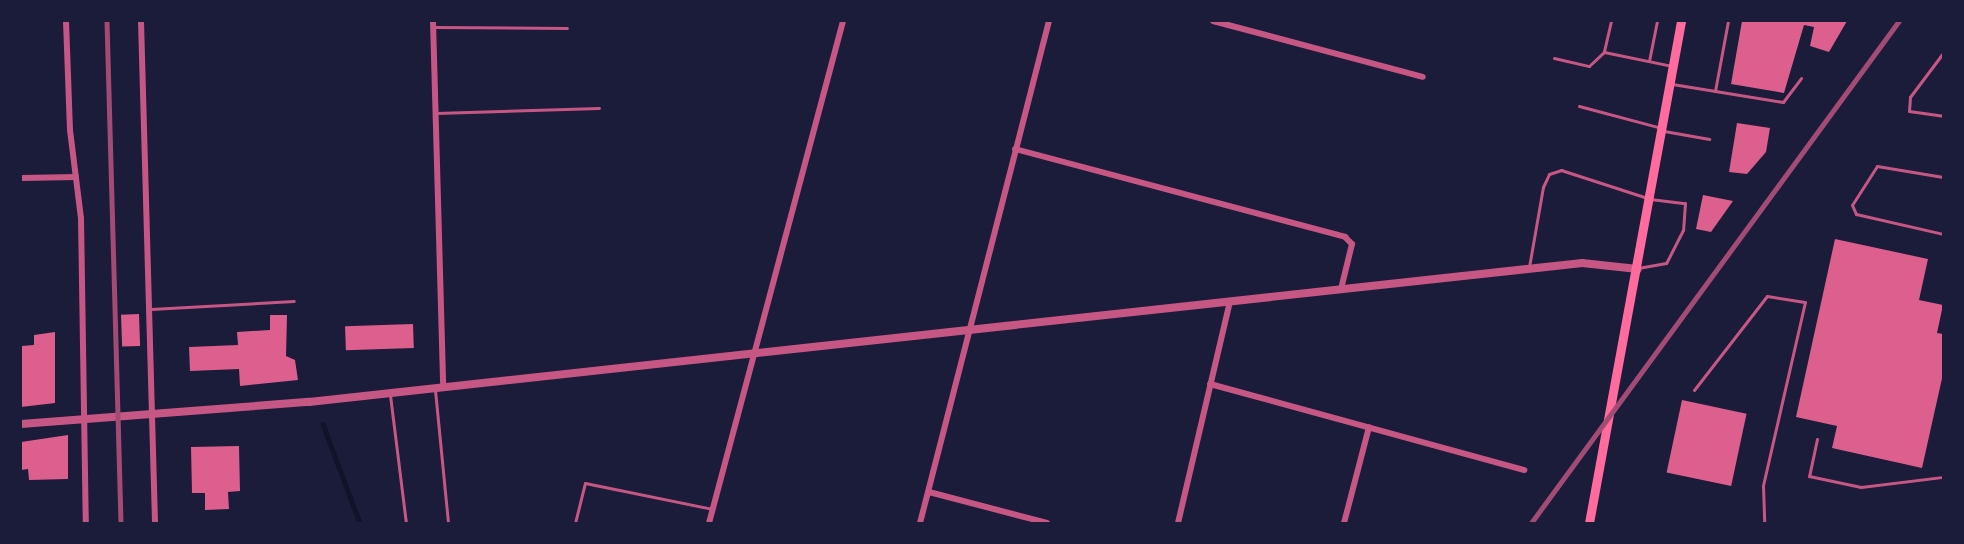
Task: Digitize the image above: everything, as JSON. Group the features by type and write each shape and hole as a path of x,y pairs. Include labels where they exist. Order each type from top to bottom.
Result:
{"main road":[{"path":"1589,523 1638,268 1681,21"}],"street":[{"path":"66,21 76,177 85,417 86,523"},
{"path":"141,21 155,523"},
{"path":"709,523 843,21"},
{"path":"920,523 1049,21"},
{"path":"1213,21 1423,77"},
{"path":"434,24 439,387"},
{"path":"1015,149 1345,237 1352,244 1341,289"},
{"path":"21,178 76,177"},
{"path":"21,424 390,393 1529,268 1597,262 1638,268"},
{"path":"1178,523 1230,301"},
{"path":"1210,384 1524,470"},
{"path":"1344,523 1369,427"},
{"path":"929,492 1047,523"}],"lane":[{"path":"1554,58 1588,66 1604,52 1611,21"},
{"path":"1649,61 1657,21"},
{"path":"1716,91 1728,21"},
{"path":"434,24 567,28"},
{"path":"1604,52 1673,67"},
{"path":"1943,52 1910,97 1909,111 1943,116"},
{"path":"1670,83 1783,102 1801,78"},
{"path":"1579,106 1662,129 1709,139"},
{"path":"436,113 599,108"},
{"path":"1943,177 1877,166 1852,205 1856,214 1943,234"},
{"path":"1529,268 1549,174 1569,172 1650,199 1685,203 1683,230 1666,263 1638,268"},
{"path":"1694,390 1767,296 1805,302 1763,486 1764,523"},
{"path":"149,310 294,301"},
{"path":"439,387 448,523"},
{"path":"390,393 406,523"},
{"path":"1817,439 1809,476 1862,487 1943,477"},
{"path":"575,523 585,483 713,509"}],"building":[{"path":"1742,21 1847,21 1829,52 1810,46 1814,27 1804,25 1784,93 1731,84"},
{"path":"1737,123 1770,128 1766,152 1747,174 1729,172"},
{"path":"1703,195 1733,201 1711,232 1696,229"},
{"path":"1835,239 1928,259 1919,300 1943,305 1937,333 1943,334 1943,374 1922,468 1832,448 1837,426 1796,417"},
{"path":"139,314 140,346 122,347 121,315"},
{"path":"270,315 287,315 286,356 295,360 298,380 240,386 239,369 190,371 189,347 238,345 237,332 270,330"},
{"path":"413,324 414,348 346,350 345,326"},
{"path":"55,332 55,403 21,407 21,346 34,345 34,335"},
{"path":"1682,400 1747,414 1731,486 1667,472"},
{"path":"68,435 68,479 29,480 28,469 21,470 21,442"},
{"path":"239,446 240,491 228,492 229,509 205,510 205,493 192,493 191,447"}],"waterway":[{"path":"323,424 360,523"}],"railway":[{"path":"107,21 121,523"},
{"path":"1531,523 1899,21"}]}
